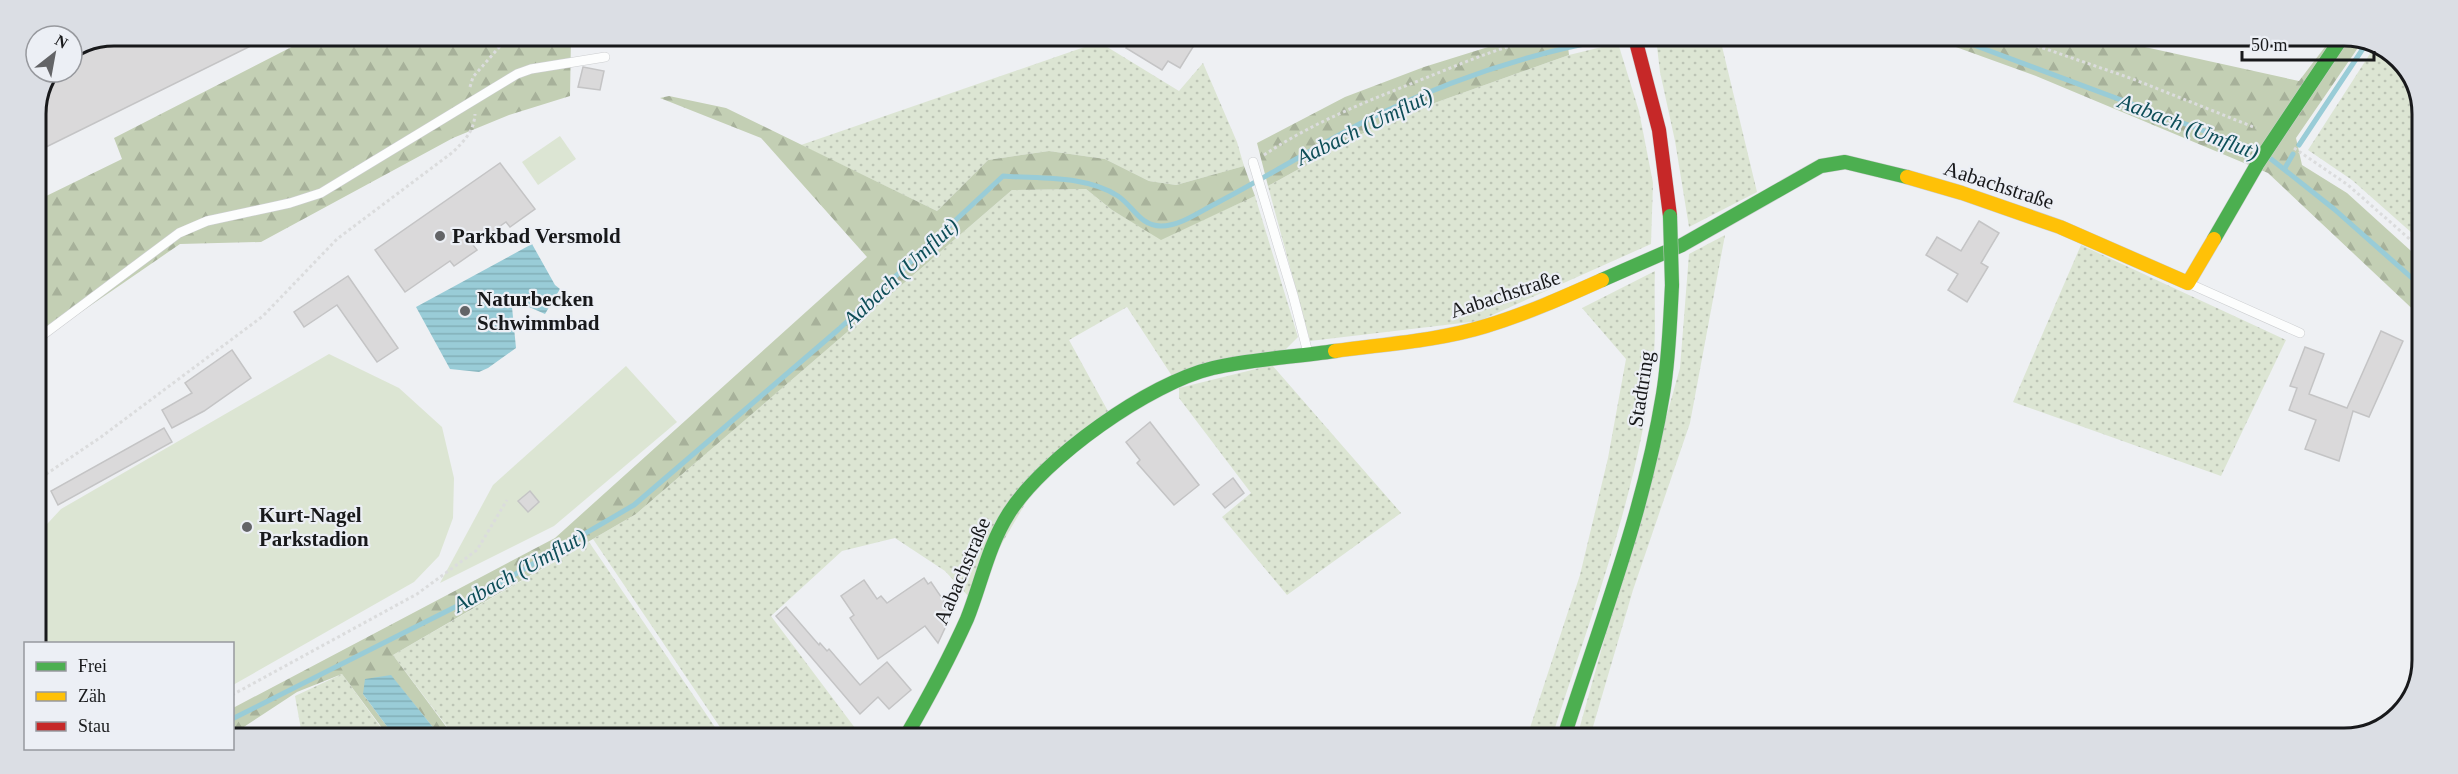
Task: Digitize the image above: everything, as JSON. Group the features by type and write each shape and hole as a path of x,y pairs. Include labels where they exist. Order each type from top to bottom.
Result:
{"street":[{"name":"Stadtring","path":"1567,728 1646,478 1661,406 1670,340 1672,285 1670,216 1659,130 1638,47"},
{"path":"2188,283 2258,163 2336,47"},
{"name":"Aabachstraße","path":"911,728 935,685 967,618 992,546 1009,513 1042,475 1072,446 1099,427 1176,381 1213,368 1442,336 1484,327 1570,296 1682,245 1821,166 1845,162 1962,193 2049,224 2188,283"}],"lane":[{"path":"47,332 179,233 207,221 290,204 321,193 517,74 531,69 605,57"},
{"path":"1254,167 1308,353"},
{"path":"2188,283 2300,333"}],"path":[{"path":"47,474 101,437 263,316 337,239 453,152 469,135 475,123 469,92 473,77 499,47"},
{"path":"1254,167 1281,144 1353,107 1502,47"},
{"path":"2041,47 2133,78 2274,139 2348,184 2411,240"},
{"path":"234,694 417,594 477,550 507,500"}],"green space":[{"path":"292,47 571,47 570,96 509,115 453,138 261,242 180,244 47,335 47,196 122,159 114,138"},
{"path":"1085,47 1107,47 1179,91 1203,63 1237,142 1244,166 1176,185 1149,181 1105,159 1049,151 988,160 937,211 801,145"},
{"path":"1488,47 1568,47 1569,55 1387,120 1268,186 1257,143 1345,97 1424,67"},
{"path":"1602,47 1619,47 1639,111 1653,183 1651,244 1479,321 1310,341 1268,186 1387,120 1569,55"},
{"path":"1657,47 1722,47 1757,192 1689,227 1675,141"},
{"path":"1956,47 2145,47 2299,81 2325,47 2358,48 2296,138 2302,165 2347,193 2411,251 2411,308 2268,173 2036,76"},
{"path":"2371,53 2385,61 2400,77 2410,101 2411,232 2352,180 2308,150"},
{"path":"669,96 726,108 937,211 988,160 1049,151 1105,159 1149,181 1176,185 1244,166 1255,196 1161,240 1112,210 1086,189 1012,190 636,514 393,655 447,728 433,728 391,676 363,694 388,728 382,728 342,674 297,692 242,728 234,728 234,707 555,538 867,257 761,138 660,98"},
{"path":"560,136 576,159 538,185 522,162"},
{"path":"1086,189 1112,210 1161,239 1255,196 1298,337 1284,351 1172,376 1127,307 1069,340 1109,413 1049,463 970,598 945,571 895,538 842,551 771,616 855,728 721,728 593,539 636,514 1012,190"},
{"path":"1725,235 1690,423 1633,590 1593,728 1580,728 1680,368 1689,254"},
{"path":"2081,245 2286,340 2221,476 2013,402"},
{"path":"1655,271 1654,354 1648,403 1627,500 1555,728 1530,728 1580,575 1608,458 1626,359 1582,308"},
{"name":"Kurt-Nagel Parkstadion","path":"329,354 399,388 442,427 454,478 453,518 439,556 414,582 234,684 234,642 47,642 47,524 61,509"},
{"path":"1272,365 1401,513 1287,595 1222,517 1251,493 1179,398 1179,388"},
{"path":"626,366 677,422 554,526 440,583 493,485"},
{"path":"589,542 716,728 448,728 393,655"},
{"path":"342,674 381,728 301,728 295,696"}],"water":[{"name":"Naturbecken Schwimmbad","path":"532,244 555,285 560,289 545,314 529,307 512,307 516,348 479,372 450,369 416,307"},
{"path":"391,675 434,728 388,728 363,694 365,679"}],"building":[{"path":"249,47 47,147 48,101 54,84 84,84 84,54 101,48"},
{"path":"1193,47 1180,68 1168,61 1162,70 1126,48"},
{"path":"583,67 604,71 600,90 578,87"},
{"name":"Parkbad Versmold","path":"500,163 535,209 510,227 506,222 473,245 477,250 454,266 450,261 405,292 375,250"},
{"path":"1979,221 1999,233 1981,263 1988,267 1967,302 1948,290 1958,274 1926,255 1937,237 1961,251"},
{"path":"348,276 398,348 377,362 337,305 304,327 294,312"},
{"path":"2381,331 2403,341 2369,417 2353,411 2339,461 2305,449 2316,420 2289,410 2297,388 2290,386 2305,347 2324,354 2309,394 2347,408"},
{"path":"232,350 251,378 204,411 172,428 162,410 192,393 185,383"},
{"path":"1150,422 1199,485 1174,505 1137,463 1140,460 1126,442"},
{"path":"164,428 172,442 58,505 51,491"},
{"path":"1233,478 1244,493 1225,508 1213,494"},
{"path":"530,491 539,502 528,512 518,501"},
{"path":"924,578 928,584 931,582 952,613 938,643 925,626 878,659 850,618 854,615 841,596 864,580 877,599 881,596 887,603"},
{"path":"786,607 819,645 820,643 827,651 829,649 860,685 887,662 911,690 889,709 878,697 860,714 776,616"}],"waterway":[{"name":"Aabach (Umflut)","path":"234,718 483,593 634,505 839,329 1003,176 1062,179 1092,184 1118,196 1148,223 1168,225 1196,214 1375,116 1433,90 1493,68 1572,47"},
{"name":"Aabach (Umflut)","path":"1979,47 2258,151"},
{"path":"2299,145 2362,50"},
{"path":"2285,168 2293,154"},
{"name":"Aabach (Umflut)","path":"2271,159 2334,209 2411,277"}],"traffic: fast":[{"path":"2214,239 2258,163 2336,47"},
{"path":"1602,280 1682,245 1821,166 1845,162 1907,177"},
{"path":"1670,216 1672,285"},
{"path":"1567,728 1620,567 1645,481 1665,380 1672,285"},
{"path":"910,728 967,619 990,552 1002,526 1025,492 1047,469 1072,447 1130,406 1187,376 1228,365 1335,351"}],"traffic: slow":[{"path":"1907,177 1962,193 2060,227 2188,283 2214,239"},
{"path":"1335,351 1430,339 1467,331 1530,311 1602,280"}],"traffic: jam":[{"path":"1637,47 1659,130 1670,216"}],"place":[{"name":"Parkbad Versmold","path":"440,236"},
{"name":"Naturbecken Schwimmbad","path":"465,311"},
{"name":"Kurt-Nagel Parkstadion","path":"247,527"}]}
